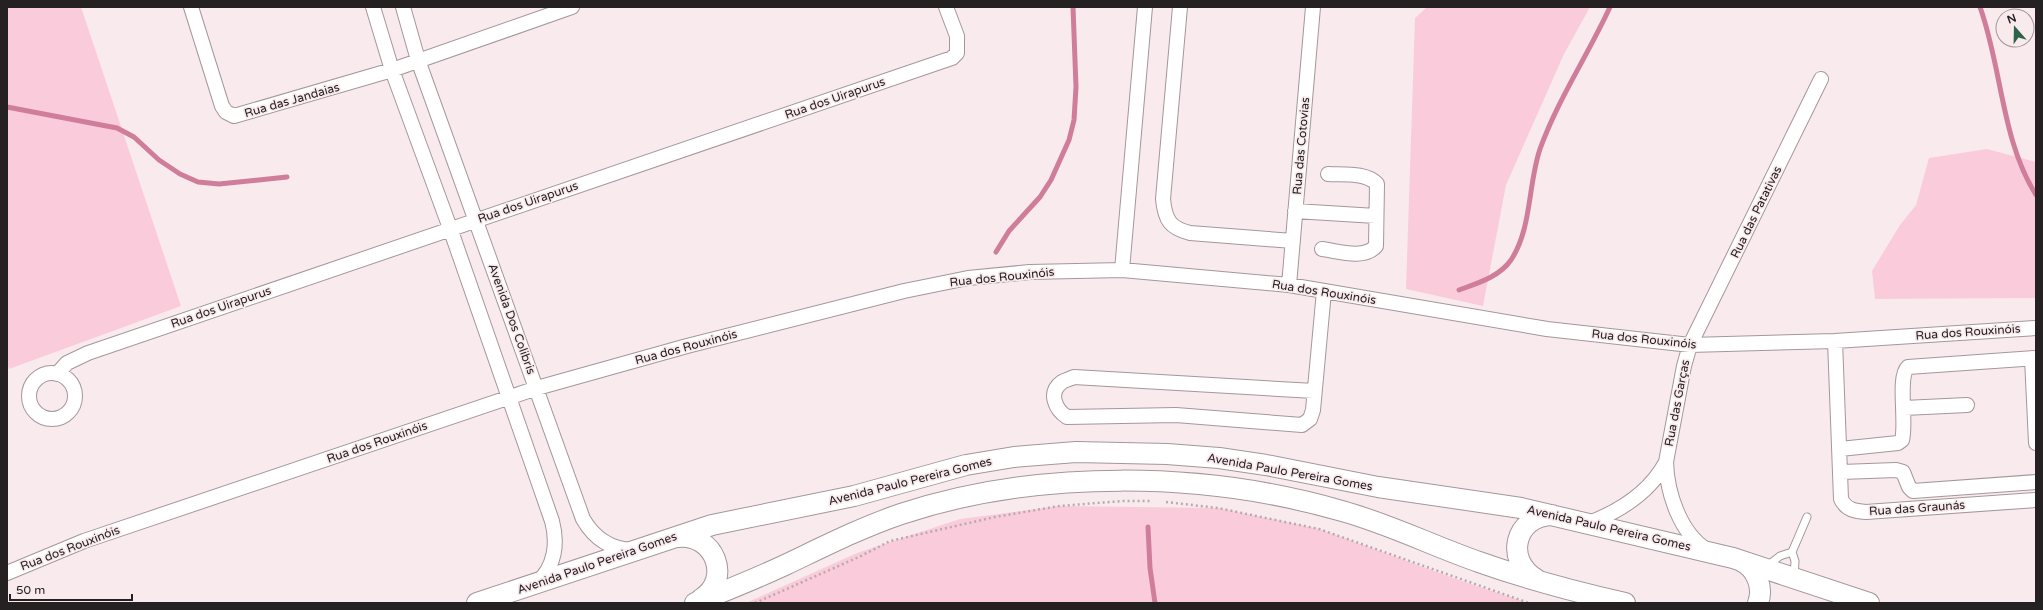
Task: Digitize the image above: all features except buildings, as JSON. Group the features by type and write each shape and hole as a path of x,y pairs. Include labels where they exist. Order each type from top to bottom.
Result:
{"main road":[{"name":"Avenida Paulo Pereira Gomes","path":"477,603 672,537 712,525 878,490 966,465 1014,457 1076,452 1167,454 1220,458 1384,488 1512,506 1560,516 1733,558 1869,603"},
{"name":"Avenida Paulo Pereira Gomes","path":"695,603 783,566 855,532 932,504 1007,489 1089,482 1171,481 1234,488 1293,498 1370,520 1480,562 1539,581 1624,603"},
{"path":"1539,581 1530,575 1518,560 1517,552 1519,536 1523,529 1535,519 1551,515 1560,516"},
{"path":"672,537 698,539 710,549 716,558 718,569 717,580 708,594 695,603"},
{"path":"1733,558 1744,563 1752,570 1758,579 1760,590 1758,603"}],"street":[{"name":"Rua das Jandaias","path":"190,7 222,106 230,115 244,114 392,70 418,60"},
{"path":"373,7 392,70 450,228 554,533 552,559 548,570 537,583"},
{"name":"Avenida Dos Colibris","path":"403,7 418,60 586,524 598,539 610,546 634,550"},
{"path":"418,60 572,7"},
{"name":"Rua dos Uirapurus","path":"57,374 67,363 88,353 450,228 952,58 957,53 957,41 946,7"},
{"path":"1122,270 1145,7"},
{"path":"1180,7 1163,199 1164,214 1169,222 1179,230 1190,233 1293,240"},
{"name":"Rua das Cotovias","path":"1289,285 1313,7"},
{"name":"Rua das Patativas","path":"1690,345 1821,78"},
{"path":"1322,249 1362,254 1371,252 1376,246 1377,184 1372,178 1364,176 1328,174"},
{"path":"1295,211 1376,216"},
{"name":"Rua dos Rouxinóis","path":"7,573 84,541 537,388 687,346 904,291 968,278 1030,272 1122,270 1289,285 1547,329 1690,345 1836,341 2036,328"},
{"path":"1314,391 1074,377 1061,382 1054,393 1055,406 1059,412 1067,417 1176,415 1302,425 1310,419 1314,391 1324,291"},
{"name":"Rua das Graunás","path":"1836,341 1842,499 1844,504 1849,509 1866,512 2036,500"},
{"name":"Rua das Garças","path":"1690,345 1684,366 1666,462 1668,486 1682,520 1694,540 1709,552"},
{"path":"1840,449 1898,443 1902,440 1904,430 1903,376 1908,367 2034,358 2036,444"},
{"path":"1904,408 1967,404"},
{"name":"Rua das Garças","path":"1589,523 1608,516 1628,503 1656,477 1666,462"},
{"path":"1841,472 1896,470 1903,472 1909,487 1913,491 2036,482"}],"lane":[{"path":"1794,577 1796,561 1792,552 1807,517"},
{"path":"1766,568 1780,556 1792,552"}],"path":[{"path":"754,603 861,556 890,541 995,517 1059,506 1123,501 1157,501"},
{"path":"1164,502 1218,508 1319,529 1529,603"}],"shaded area":[{"path":"7,7 81,7 181,306 9,369 7,362"},
{"path":"1427,7 1590,7 1564,54 1506,185 1483,306 1406,289 1415,18"},
{"path":"1987,149 2036,162 2036,298 1875,299 1872,271 1900,225 1916,205 1929,158"},
{"path":"1059,506 1218,508 1319,529 1459,580 1528,603 746,603 857,553 960,519"}],"waterway":[{"path":"996,252 1009,231 1040,197 1051,180 1069,140 1074,120 1076,87 1073,7"},
{"path":"1459,290 1488,279 1500,271 1511,260 1518,247 1523,234 1533,177 1540,149 1555,112 1610,7"},
{"path":"1980,7 1987,30 2003,103 2016,151 2024,173 2036,195"},
{"path":"7,107 117,128 134,137 159,160 180,174 198,182 219,184 287,177"},
{"path":"1148,527 1150,568 1155,603"}]}
